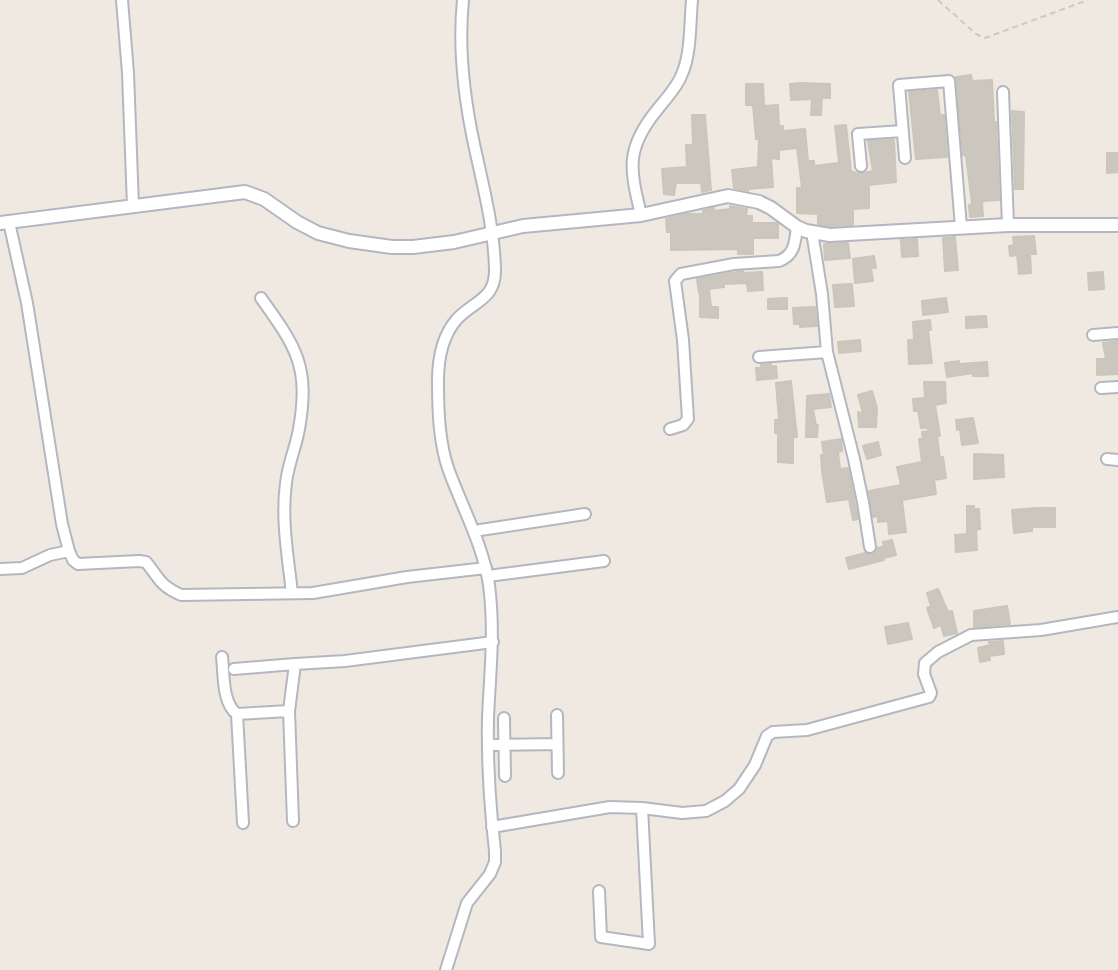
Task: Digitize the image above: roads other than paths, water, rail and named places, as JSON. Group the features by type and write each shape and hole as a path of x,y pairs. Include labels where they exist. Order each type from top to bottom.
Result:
{"street":[{"path":"122,0 133,206"},
{"path":"446,970 467,903 486,880 495,862 488,745 493,624 487,572 444,452 438,382 440,355 447,335 458,318 493,288 495,272 492,232 473,141 461,54 463,0"},
{"path":"641,215 632,176 633,155 640,135 683,74 692,0"},
{"path":"905,158 899,85 949,81 961,227"},
{"path":"1003,92 1008,225"},
{"path":"861,166 858,134 903,131"},
{"path":"604,561 407,577 313,593 181,595 155,578 146,562 78,564 69,551 62,524 27,303 4,222 245,192 264,199 318,233 392,247 454,242 523,226 641,215 737,197 771,208 797,227 837,235 1008,225 1118,225"},
{"path":"670,429 683,425 688,419 683,340 675,281 681,274 694,271 785,259 794,249 797,227"},
{"path":"812,232 827,352 860,488 870,547"},
{"path":"261,298 294,346 303,387 299,430 285,496 292,593"},
{"path":"1093,335 1118,333"},
{"path":"759,357 827,352"},
{"path":"1101,388 1118,387"},
{"path":"474,531 585,514"},
{"path":"0,569 22,568 50,555 69,551"},
{"path":"492,827 602,808 695,813 714,808 739,789 755,765 767,736 773,732 807,730 929,697 931,693 924,674 925,663 938,652 971,635 1041,630 1118,617"},
{"path":"234,669 345,661 493,642"},
{"path":"222,657 231,710 237,714 289,711"},
{"path":"293,821 289,711 295,664"},
{"path":"237,714 243,823"},
{"path":"557,715 558,773"},
{"path":"504,718 505,776"},
{"path":"488,745 557,744"},
{"path":"599,891 601,937 649,944 642,808"}]}
